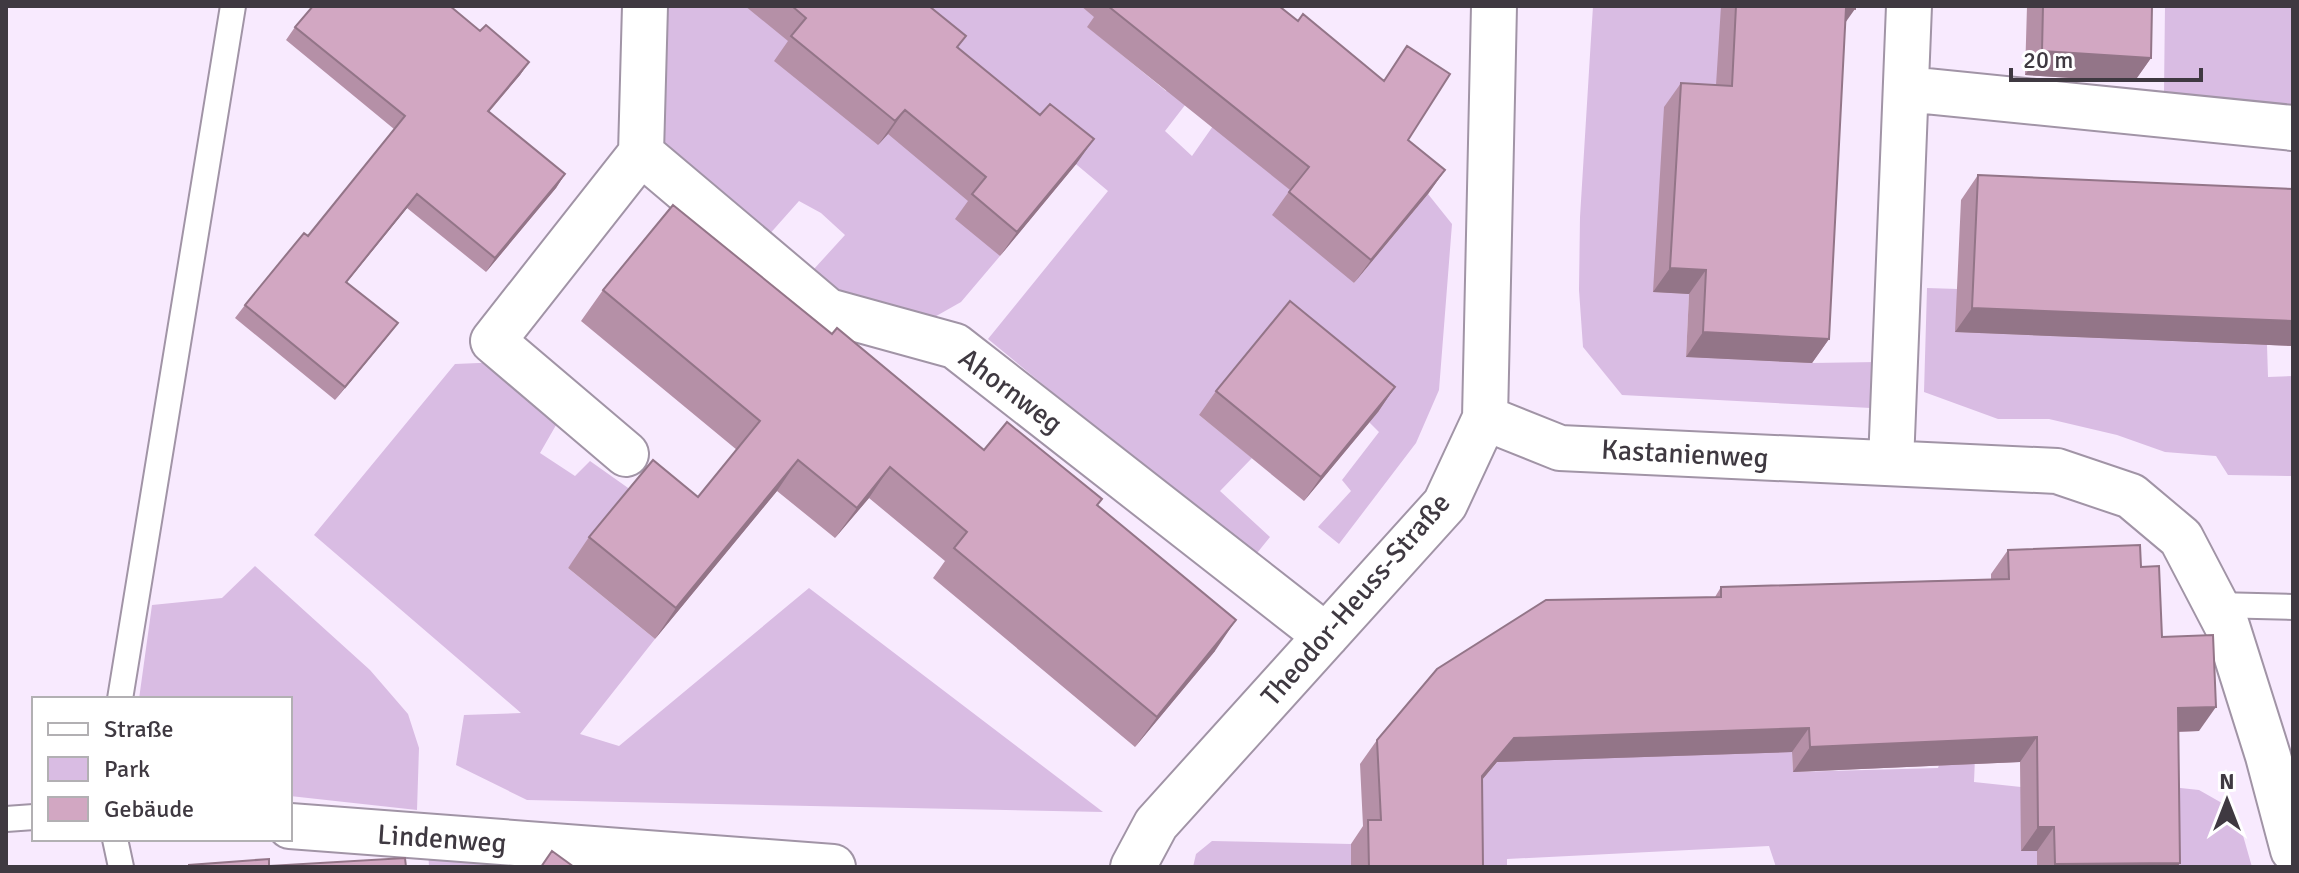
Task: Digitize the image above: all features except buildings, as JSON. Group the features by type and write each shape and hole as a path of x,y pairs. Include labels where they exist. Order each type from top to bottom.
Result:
{"street":[{"path":"626,454 478,344 641,153 645,6"},
{"name":"Theodor-Heuss-Straße","path":"1133,867 1156,824 1445,504 1485,418 1494,6"},
{"path":"1891,463 1909,6"},
{"path":"1906,89 2293,128"},
{"name":"Ahornweg","path":"641,153 828,311 955,346 1326,636"},
{"name":"Kastanienweg","path":"1485,418 1560,448 2057,471 2131,496 2181,538 2227,626 2293,850"},
{"name":"Lindenweg","path":"292,826 833,867"}],"lane":[{"path":"120,697 233,6"},
{"path":"2216,605 2293,607"},
{"path":"6,819 32,817"},
{"path":"115,841 121,867"}],"green space":[{"path":"654,6 745,6 752,11 882,6 1082,6 1095,17 1088,27 1166,91 1235,7 1250,21 1165,131 1192,156 1213,126 1292,191 1354,283 1428,194 1452,224 1439,390 1416,443 1339,544 1318,527 1351,491 1342,480 1379,432 1369,422 1378,412 1199,415 1252,458 1220,491 1270,537 1253,558 988,339 1108,191 1034,129 969,202 1000,256 961,302 931,319 870,316 814,269 845,235 821,213 799,201 767,237 663,153"},
{"path":"1593,6 1721,6 1762,29 1654,292 1689,294 1686,357 1812,363 1878,362 1871,408 1622,395 1583,347 1579,290 1580,217"},
{"path":"2165,6 2293,6 2293,105 2164,92"},
{"path":"1927,288 1958,289 1956,332 2267,345 2268,377 2293,376 2293,476 2228,475 2216,456 2165,452 2117,435 2049,419 1998,419 1924,392"},
{"path":"503,362 563,413 540,453 575,476 590,461 631,490 568,568 655,639 580,734 619,746 809,588 1103,812 527,800 456,765 464,715 521,713 314,535 455,364"},
{"path":"255,566 370,670 408,714 419,748 417,810 292,796 292,697 139,697 152,605 222,598"},
{"path":"1791,726 1793,772 1938,768 1939,765 1975,758 1974,782 2021,787 2021,851 2037,851 2037,867 1776,867 1769,846 1507,859 1507,867 1466,867 1465,800 1499,760"},
{"path":"2162,786 2199,790 2236,811 2252,867 2163,867"},
{"path":"1212,841 1351,844 1351,867 1193,867 1196,854"},
{"path":"428,849 580,867 429,867"}]}
